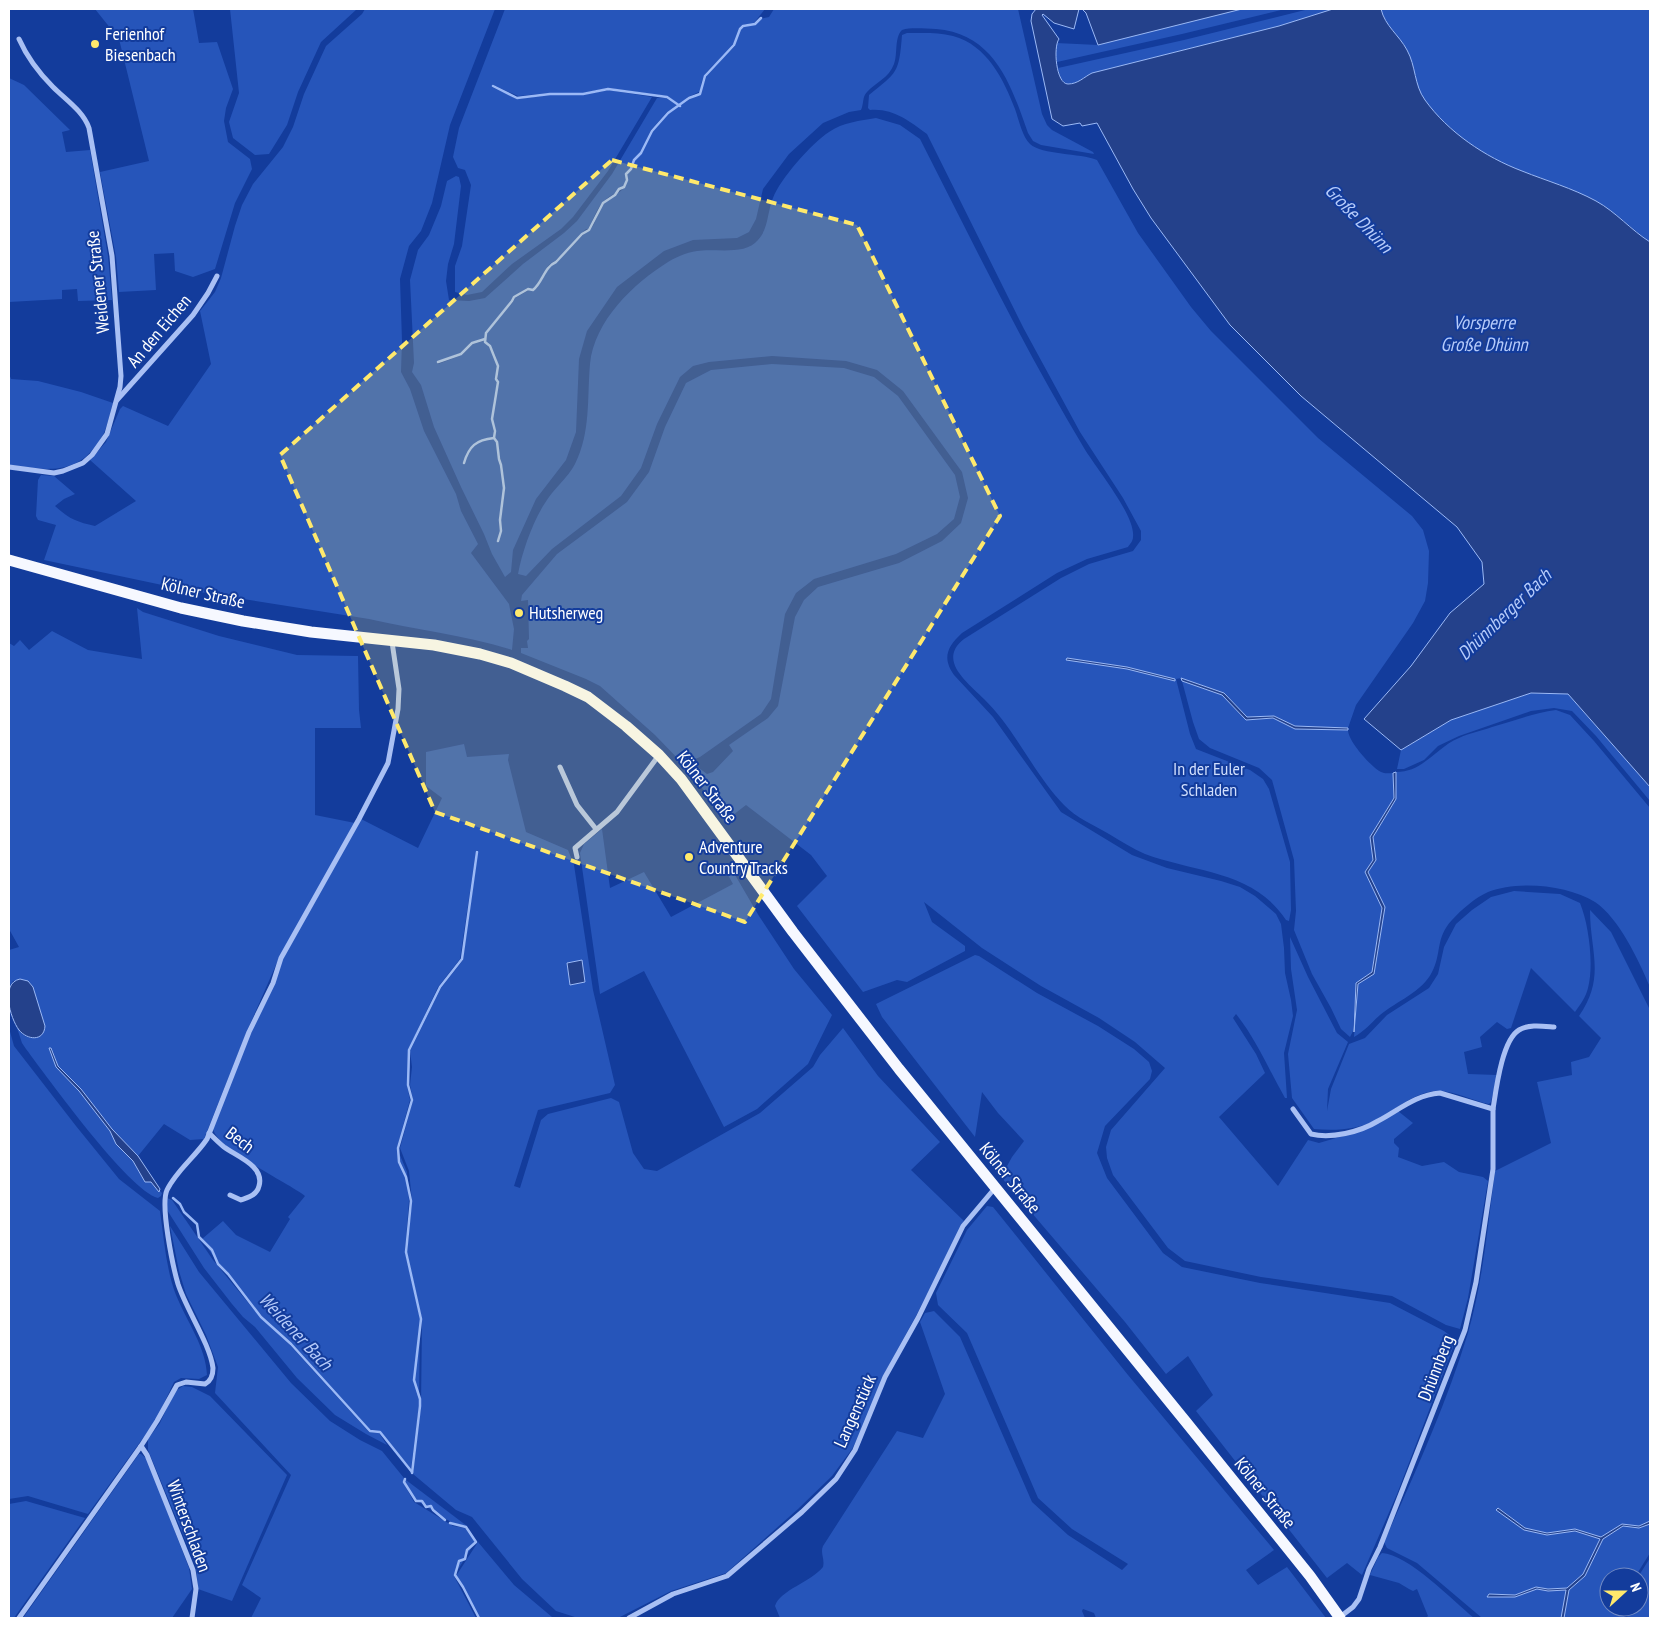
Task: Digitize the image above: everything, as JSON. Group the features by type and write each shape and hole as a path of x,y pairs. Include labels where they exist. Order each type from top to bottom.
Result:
{"main road":[{"name":"Kölner Straße","path":"9,560 181,608 243,622 461,649 511,663 543,675 588,698 626,726 659,755 681,779 856,1015 1310,1576 1340,1618"}],"street":[{"name":"Weidener Straße","path":"9,467 54,473 83,462 92,455 107,434 120,387 121,376 112,256 89,128 81,114 37,68 24,51 19,39"},
{"name":"An den Eichen","path":"116,400 126,392 193,315 217,276"},
{"path":"209,1133 249,1032 273,983 280,958 356,824 388,763 398,717 399,689 392,641"},
{"name":"Kölner Straße","path":"576,857 575,848 617,812 659,755"},
{"path":"560,767 577,805 596,829"},
{"name":"Dhünnberg","path":"1340,1618 1359,1599 1369,1569 1380,1547 1466,1330 1476,1282 1493,1169 1493,1108 1499,1072 1511,1038 1519,1030 1535,1025 1554,1027"},
{"path":"1293,1109 1311,1134 1322,1136 1345,1132 1376,1122 1414,1099 1432,1094 1440,1093 1493,1108"},
{"name":"Bech","path":"141,1446 157,1421 174,1388 186,1382 205,1384 210,1380 213,1371 208,1352 178,1284 164,1203 171,1183 199,1150 209,1133 253,1167 259,1177 258,1188 251,1197 241,1200 230,1195"},
{"name":"Langenstück","path":"629,1618 673,1594 727,1576 802,1512 836,1479 855,1450 885,1377 918,1318 964,1226 995,1188"},
{"path":"19,1618 141,1446"},
{"name":"Winterschladen","path":"141,1446 148,1455 193,1570 196,1589 192,1618"}],"highlighted area":[{"path":"612,160 857,225 1000,516 745,922 435,812 280,455"}],"green space":[{"path":"95,9 193,9 199,43 217,42 233,89 226,108 224,121 228,142 250,159 252,169 235,203 215,269 193,277 175,271 174,253 154,254 156,290 119,292 116,257 100,172 149,161 119,39"},
{"path":"230,9 357,9 321,42 298,92 287,125 269,154 255,155 233,138 229,122 239,93"},
{"path":"365,9 495,9 450,125 432,203 421,231 409,246 400,279 401,372 410,389 424,431 456,494 461,511 478,544 471,553 509,604 514,629 512,650 476,640 369,619 181,589 44,560 56,525 38,520 36,516 38,480 41,475 54,476 75,494 55,506 69,517 83,523 95,526 136,501 90,460 106,442 123,406 168,426 211,364 200,311 215,292 221,278 242,205 253,184 283,147 326,46 362,14"},
{"path":"505,9 765,9 754,23 740,27 730,50 706,73 701,84 701,91 688,97 680,105 667,96 608,88 583,93 550,93 518,96 493,85 492,87 517,99 550,95 583,95 608,90 652,97 608,171 573,217 561,229 512,264 482,292 467,295 455,292 455,266 462,246 471,185 465,170 458,168 453,157 459,128"},
{"path":"774,9 1018,9 1042,114 1047,125 1052,130 1094,154 1041,145 1033,141 1028,133 1015,97 998,65 987,51 973,41 956,33 936,29 914,28 902,30 898,37 892,69 865,94 861,110 849,112 823,123 789,154 763,189 756,219 749,232 737,238 693,240 664,251 617,287 587,331 579,359 576,432 566,460 536,499 513,550 511,572 505,577 492,554 461,487 434,427 421,385 412,372 414,363 410,280 418,250 429,235 441,206 447,181 456,176 459,177 461,186 454,244 448,264 446,281 449,300 469,301 485,298 523,264 577,221 612,174 657,98 666,98 678,106 667,112 651,130 641,152 633,159 631,169 626,173 626,179 622,188 602,203 588,229 551,263 532,290 534,290 552,264 557,262 590,230 606,201 626,185 627,174 632,170 635,160 642,153 653,131 669,113 700,94 708,72 735,46 740,30 755,24 760,19 769,17","holes":["527,288 531,289 515,298 487,333 486,342 494,352 496,358 498,367 498,368 490,349 484,341 473,344 462,355 438,364 437,362 460,353 471,342 484,339 485,333 512,301 513,297","498,368 499,382 492,418","492,419 496,431 495,438 502,465 505,488 501,520 502,531 498,541 504,488 496,442 493,438"]},
{"path":"1242,9 1285,9 1057,62 1056,43 1098,45"},
{"path":"1309,9 1333,9 1279,26 1092,73 1077,83 1067,84 1061,79 1058,68 1184,40"},
{"path":"1381,9 1650,9 1650,242 1596,201 1569,188 1508,165 1481,151 1456,133 1434,112 1421,94 1410,56 1389,25"},
{"name":"In der Euler Schladen","path":"907,33 936,33 953,36 975,47 985,55 1000,76 1011,98 1023,132 1030,144 1043,150 1097,160 1138,233 1191,307 1211,331 1318,438 1412,516 1423,530 1429,551 1428,583 1425,601 1413,623 1356,705 1348,728 1295,726 1274,716 1247,717 1224,693 1181,678 1176,679 1190,734 1196,749 1250,770 1263,779 1269,789 1290,862 1291,910 1289,921 1257,891 1240,882 1222,875 1145,854 1074,814 1053,793 1006,724 963,678 954,663 953,655 956,647 964,639 1061,578 1089,564 1133,551 1141,540 1141,531 1123,498 1080,432 1024,329 927,134 893,113 870,110 868,108 869,95 891,76 898,65 902,35","holes":["1067,658 1127,667 1174,679 1175,681 1127,669 1067,660"]},
{"path":"9,78 24,85 70,130 62,132 66,152 90,150 108,256 112,300 78,301 77,289 62,290 62,299 9,302"},
{"path":"876,118 900,125 920,139 999,295 1084,448 1122,505 1132,528 1133,538 1128,547 1087,559 1057,573 962,633 953,643 948,653 947,658 950,669 993,717 1061,812 1132,855 1167,868 1240,887 1255,896 1276,914 1281,924 1285,973 1293,1016 1284,1053 1287,1098 1285,1098 1256,1044 1236,1014 1233,1018 1256,1054 1265,1073 1219,1117 1278,1186 1308,1140 1319,1143 1346,1135 1398,1111 1413,1123 1394,1139 1394,1143 1399,1148 1398,1157 1422,1166 1444,1162 1459,1172 1483,1177 1488,1181 1468,1298 1460,1329 1446,1325 1392,1296 1261,1277 1185,1261 1168,1248 1113,1175 1107,1158 1106,1147 1111,1130 1165,1068 1135,1042 1099,1018 1041,986 982,948 924,902 932,922 965,946 965,951 907,982 897,980 863,992 797,906 827,876 811,855 746,805 724,822 720,810 692,776 699,768 707,774 713,772 733,751 729,745 768,718 778,706 795,617 804,600 818,587 899,563 942,541 961,523 968,498 962,472 903,391 877,370 846,361 772,356 709,362 693,366 680,377 657,424 641,468 621,496 552,549 526,576 518,574 525,547 536,519 548,498 572,469 580,452 586,427 590,364 593,348 607,318 629,292 668,262 690,252 738,250 752,245 762,235 771,203 782,181 806,153 822,137 840,126"},
{"path":"772,364 844,368 874,377 898,396 955,475 960,497 954,519 937,534 896,554 814,579 796,593 785,614 771,699 761,714 700,757 683,764 655,735 600,686 521,653 521,648 528,648 527,641 529,639 528,600 521,601 522,595 557,554 627,502 649,472 665,427 686,383 711,370"},
{"path":"9,374 11,379 38,381 81,392 113,403 104,433 85,458 65,467 54,469 9,465"},
{"path":"137,608 143,612 219,636 297,655 358,656 361,728 315,728 315,815 355,823 279,958 247,1031 204,1139 190,1140 164,1124 138,1156 112,1129 81,1089 58,1066 52,1048 56,1067 79,1091 110,1131 116,1144 133,1161 145,1182 151,1182 162,1193 158,1198 145,1191 109,1155 69,1107 26,1049 16,1025 22,1034 29,1037 36,1036 45,1029 31,984 24,980 19,980 13,981 9,987 9,950 19,947 9,929 9,643 14,646 20,640 29,650 52,631 88,650 142,659"},
{"path":"1182,681 1222,695 1246,720 1274,718 1295,729 1348,730 1356,747 1372,765 1382,773 1393,773 1394,798 1370,837 1373,860 1365,872 1382,908 1372,972 1356,983 1353,1031 1350,1037 1341,1029 1312,974 1294,930 1296,911 1294,860 1272,780 1259,768 1210,748 1199,739"},
{"path":"1531,693 1568,694 1650,787 1650,801 1596,736 1572,711 1554,708 1531,711 1459,736 1438,746 1424,760 1404,769 1397,769 1401,750 1451,720"},
{"path":"1556,710 1570,715 1650,808 1650,987 1620,929 1604,909 1595,902 1584,896 1557,888 1528,885 1500,888 1478,897 1452,920 1443,933 1437,959 1428,979 1409,996 1380,1015 1365,1030 1354,1037 1358,984 1374,973 1385,907 1368,872 1376,860 1373,837 1396,799 1396,772 1406,771 1422,764 1451,742 1463,736 1532,715"},
{"path":"464,744 467,757 509,754 508,760 526,832 568,850 574,865 593,990 615,1085 610,1093 538,1110 514,1186 520,1188 541,1120 548,1114 611,1098 619,1102 633,1153 644,1169 657,1171 760,1113 813,1067 820,1055 843,1028 878,1076 940,1142 911,1170 964,1221 883,1376 865,1424 852,1449 832,1476 726,1573 671,1591 618,1618 578,1618 556,1611 522,1579 472,1517 456,1510 413,1474 421,1406 422,1319 407,1252 412,1201 409,1171 400,1148 413,1100 410,1085 412,1067 410,1051 441,988 463,960 478,850 476,851 460,959 438,987 408,1050 410,1067 407,1085 410,1100 397,1148 407,1172 409,1201 405,1252 420,1319 419,1406 411,1469 380,1431 370,1430 292,1344 262,1316 215,1259 202,1239 223,1221 236,1235 270,1252 290,1219 288,1217 305,1196 240,1156 218,1137 213,1129 250,1034 282,960 361,819 418,848 442,798 426,786 426,752"},
{"path":"602,829 610,888 644,872 671,917 733,884 724,868 731,868 759,916 794,969 832,1015 808,1064 757,1109 724,1127 644,971 600,994 580,853 584,844"},
{"path":"1514,891 1560,894 1580,903 1588,933 1591,968 1587,991 1575,1012 1531,968 1511,1028 1507,1029 1497,1022 1480,1037 1482,1047 1464,1052 1468,1074 1497,1075 1489,1104 1450,1092 1429,1092 1413,1098 1370,1123 1338,1130 1314,1129 1292,1098 1288,1054 1297,1010 1291,969 1290,937 1337,1033 1348,1042 1328,1089 1327,1111 1331,1089 1349,1044 1365,1038 1387,1015 1429,988 1438,974 1444,947 1456,924 1491,897"},
{"path":"1590,910 1611,932 1650,1010 1650,1521 1639,1526 1622,1524 1601,1537 1575,1529 1547,1533 1525,1528 1499,1508 1497,1510 1524,1530 1547,1535 1575,1531 1600,1539 1583,1574 1567,1588 1548,1589 1536,1587 1515,1595 1489,1594 1487,1596 1515,1597 1537,1589 1548,1591 1566,1590 1561,1618 1482,1618 1417,1563 1387,1548 1384,1542 1440,1413 1468,1333 1481,1273 1495,1171 1551,1143 1537,1082 1572,1075 1571,1062 1589,1057 1601,1038 1579,1016 1592,989 1594,976 1595,964"},
{"path":"975,955 1037,993 1098,1026 1134,1049 1149,1062 1152,1071 1150,1079 1105,1126 1097,1153 1107,1178 1163,1253 1182,1267 1260,1283 1390,1303 1444,1331 1456,1340 1397,1494 1362,1575 1347,1563 1327,1578 1196,1411 1213,1395 1188,1356 1166,1374 1125,1322 1001,1177 1024,1141 998,1113 982,1092 975,1137 882,1017 876,1004"},
{"path":"9,1028 14,1046 119,1179 160,1211 170,1275 180,1305 200,1345 206,1365 207,1375 199,1379 181,1378 174,1382 156,1420 88,1514 28,1496 9,1499"},
{"path":"167,1198 172,1200 213,1260 260,1317 290,1345 369,1432 379,1433 387,1445 335,1415 297,1378 255,1327 232,1304 204,1268 167,1210"},
{"path":"987,1206 993,1207 1128,1375 1274,1550 1246,1570 1258,1585 1287,1567 1326,1618 1096,1618 1094,1613 1083,1609 1085,1618 780,1618 775,1606 778,1600 823,1567 823,1546 897,1431 923,1438 945,1394 920,1322 925,1313 934,1311 960,1337 1032,1502 1068,1535 1122,1570 1128,1564 1072,1529 1038,1498 967,1333 938,1305 936,1293 967,1230"},
{"path":"170,1226 199,1272 291,1383 330,1421 382,1451 404,1478 403,1482 414,1502 453,1526 465,1528 475,1542 454,1576 476,1618 251,1618 261,1598 242,1585 291,1475 215,1393 218,1367 206,1335 186,1294 179,1271"},
{"path":"183,1386 192,1387 210,1396 287,1475 232,1601 198,1589 196,1566 148,1450 148,1439 160,1423 173,1395"},
{"path":"139,1454 147,1459 189,1568 192,1589 172,1618 23,1618"},
{"path":"406,1480 467,1526 454,1524 416,1500 405,1482"},
{"path":"26,1501 85,1518 14,1618 9,1618 9,1504"},
{"path":"1650,1524 1650,1553 1641,1567 1599,1567 1599,1617 1623,1617 1564,1618 1569,1590 1585,1576 1603,1539 1623,1526 1639,1528"},
{"path":"478,1542 514,1585 552,1617 556,1618 479,1618 456,1576"},
{"path":"1382,1553 1393,1555 1417,1570 1474,1618 1426,1618 1428,1616 1417,1589 1413,1591 1399,1583 1370,1575 1378,1557"},
{"path":"1650,1558 1650,1618 1625,1618 1649,1617 1649,1567 1644,1567"}],"water":[{"name":"Vorsperre Große Dhünn","path":"1036,9 1079,9 1074,29 1054,23 1042,15 1059,39 1056,49 1058,72 1064,82 1072,84 1092,73 1279,26 1333,9 1381,9 1389,25 1410,56 1421,94 1434,112 1456,133 1481,151 1508,165 1569,188 1596,201 1650,242 1650,787 1568,694 1531,693 1451,720 1401,750 1364,719 1411,666 1450,613 1484,584 1482,562 1457,527 1301,396 1230,325 1151,218 1097,123 1082,126 1080,123 1063,126 1052,119 1031,21 1032,14"},
{"path":"1082,9 1242,9 1098,45 1086,13"},
{"path":"1067,658 1127,667 1175,679 1175,681 1127,669 1066,660"},
{"path":"1181,678 1224,693 1247,717 1274,716 1295,726 1348,728 1348,730 1295,729 1273,718 1246,720 1222,695 1182,681"},
{"path":"1396,772 1396,799 1373,837 1376,860 1368,872 1385,907 1374,974 1358,984 1354,1032 1356,983 1372,972 1382,908 1365,872 1373,860 1370,837 1394,798 1393,773"},
{"path":"582,960 585,982 570,985 567,963"},
{"path":"20,979 28,981 33,987 45,1026 42,1035 35,1038 26,1036 19,1030 10,1010 10,987"},
{"path":"49,1048 51,1048 58,1066 81,1089 112,1129 138,1156 160,1189 159,1192 151,1182 145,1182 133,1161 116,1144 110,1131 79,1091 56,1067"},
{"path":"1498,1508 1525,1528 1547,1533 1575,1529 1601,1537 1622,1524 1639,1526 1650,1521 1650,1524 1639,1528 1623,1526 1603,1539 1585,1576 1569,1590 1564,1618 1561,1618 1566,1590 1548,1591 1537,1589 1515,1597 1487,1597 1489,1594 1515,1595 1536,1587 1548,1589 1567,1588 1583,1574 1600,1539 1575,1531 1547,1535 1524,1530 1496,1510"}],"waterway":[{"path":"498,541 501,531 500,520 504,488 492,419 498,382 496,379 498,366 490,346 485,342 486,333 514,297 528,289 533,290 549,267 582,234 589,230 603,203 624,187 627,180 626,174 631,169 634,160 641,153 652,131 668,113 689,98 700,94 705,76 734,45 740,29 743,26 755,24 761,18"},
{"path":"493,86 517,98 550,94 583,94 608,89 667,97 680,106"},
{"path":"438,362 461,354 472,343 485,339"},
{"path":"464,463 468,452 474,445 482,440 494,438"},
{"path":"412,1473 420,1406 420,1399 414,1380 421,1319 406,1252 411,1201 406,1177 399,1162 398,1148 412,1100 408,1085 409,1050 440,987 462,959 477,852"},
{"name":"Weidener Bach","path":"173,1198 197,1224 199,1237 212,1250 218,1264 261,1317 291,1344 370,1431 380,1432 412,1472"},
{"name":"Weidener Bach","path":"405,1479 404,1482 416,1501 422,1501 426,1507 431,1506 445,1520"},
{"name":"Weidener Bach","path":"450,1523 466,1527 476,1542 467,1550 465,1559 459,1561 455,1575 479,1618"}],"place":[{"name":"Ferienhof Biesenbach","path":"95,44"},
{"name":"Hutsherweg","path":"519,613"},
{"name":"Adventure Country Tracks","path":"689,857"}],"water label":[{"name":"Große Dhünn","path":"1359,218"},
{"name":"Dhünnberger Bach","path":"1504,614"}]}
